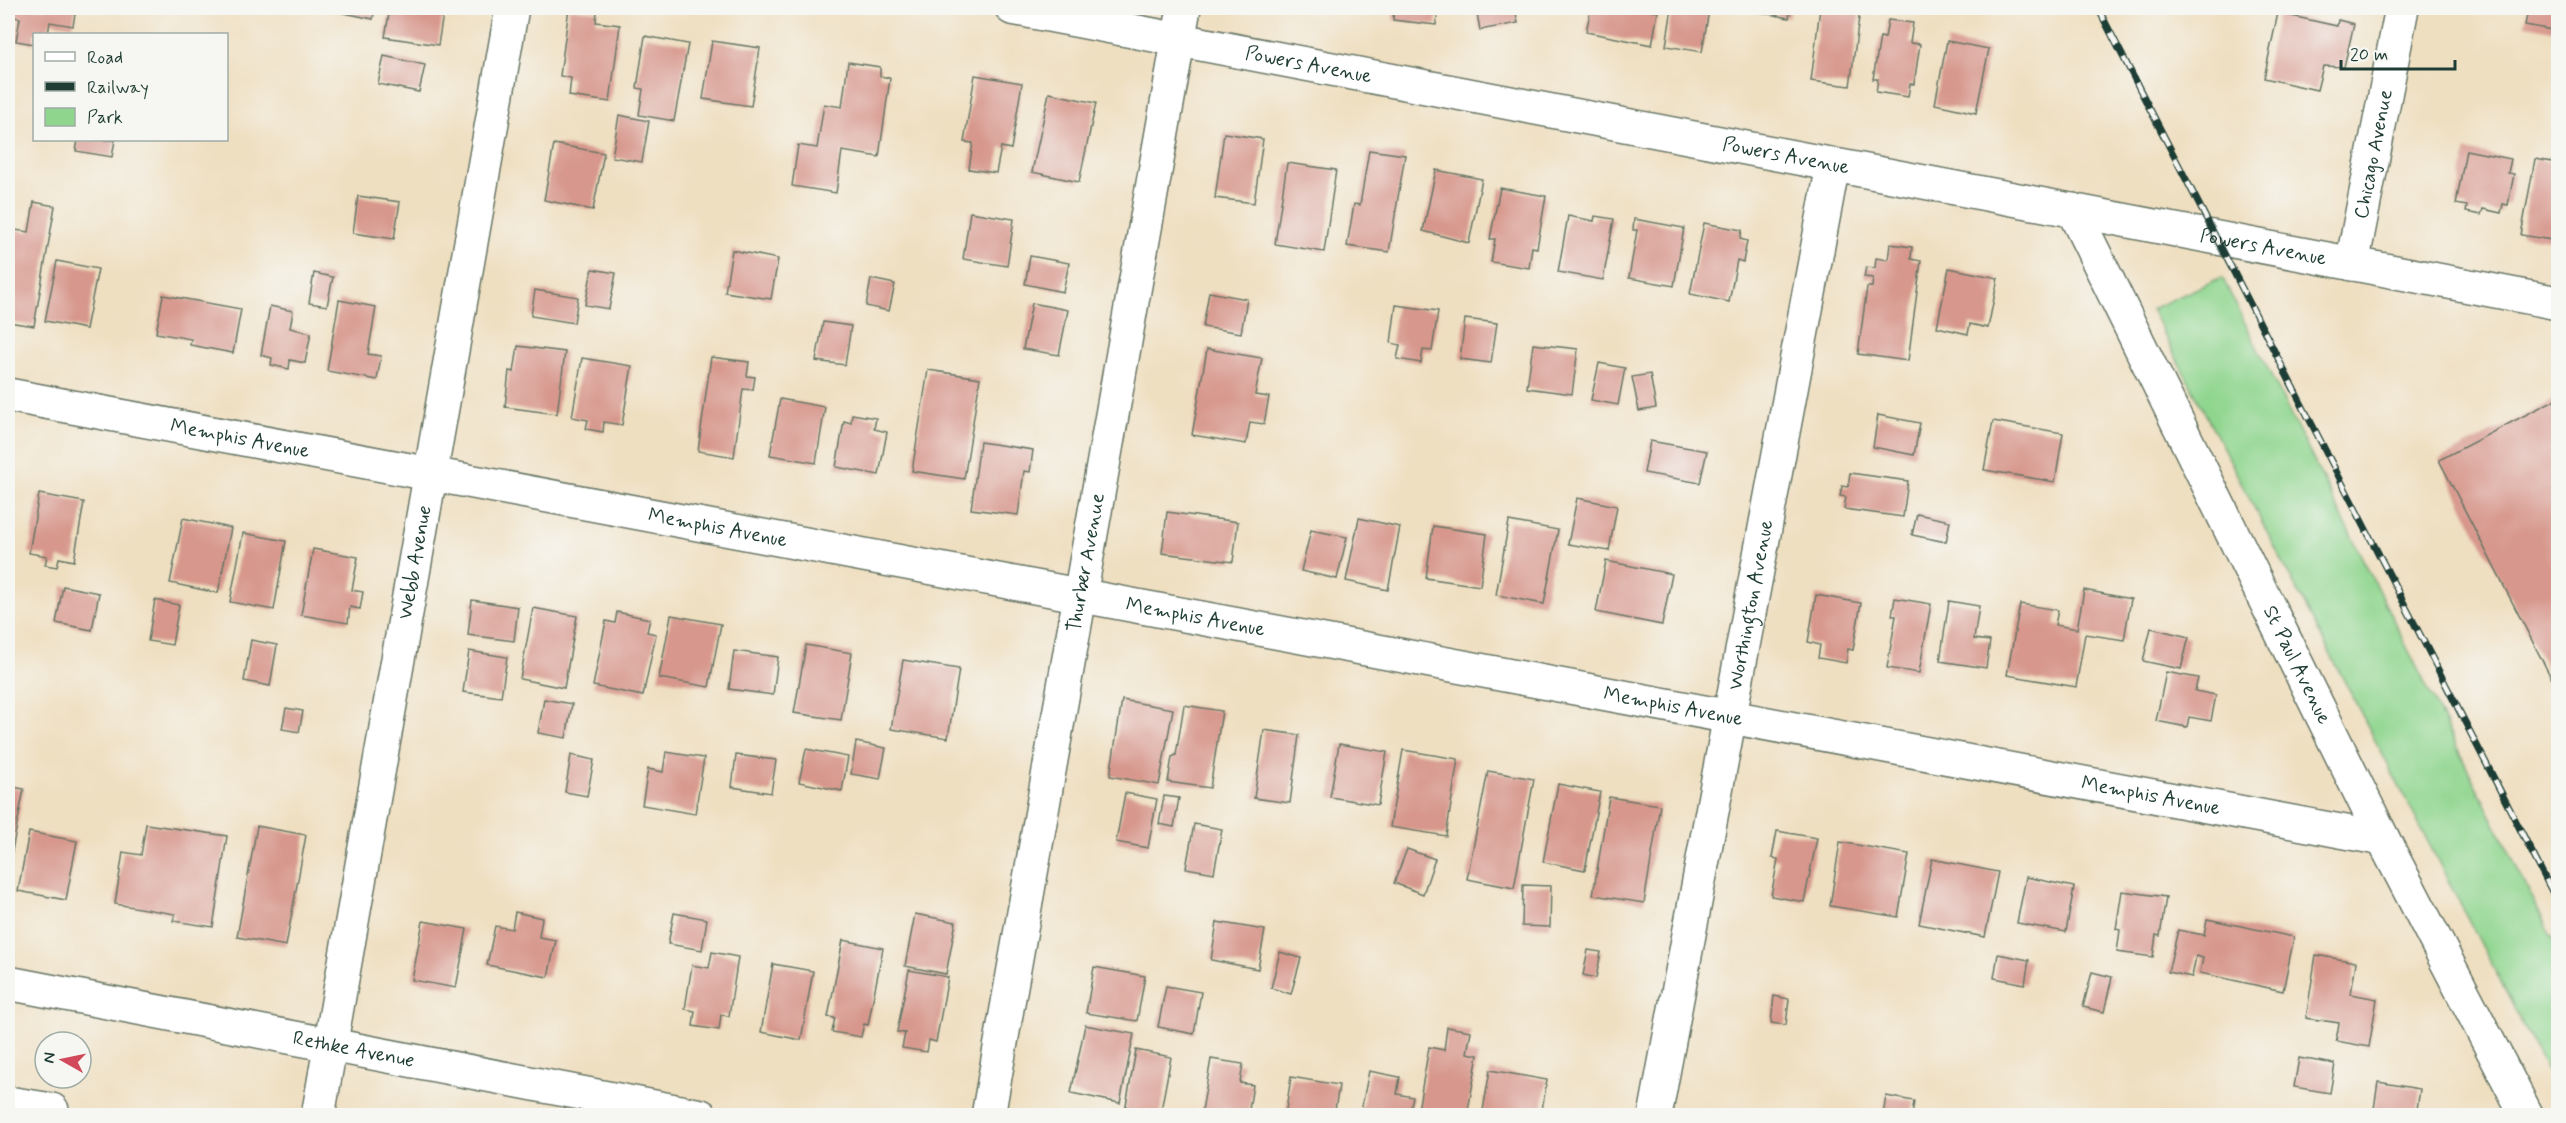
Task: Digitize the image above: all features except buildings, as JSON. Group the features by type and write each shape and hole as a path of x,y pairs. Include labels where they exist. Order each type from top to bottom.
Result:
{"street":[{"name":"Webb Avenue","path":"318,1116 332,1047 512,8"},
{"name":"Powers Avenue","path":"1012,8 2559,303"},
{"name":"Thurber Avenue","path":"988,1116 1184,8"},
{"name":"Chicago Avenue","path":"2352,264 2402,8"},
{"name":"Worthington Avenue","path":"1655,1116 1833,165"},
{"name":"St Paul Avenue","path":"2073,210 2384,839 2527,1116"},
{"name":"Memphis Avenue","path":"8,395 2384,839"},
{"name":"Rethke Avenue","path":"8,983 654,1111 701,1116"},
{"path":"8,1103 52,1110"}],"green space":[{"path":"2222,277 2558,950 2558,1092 2151,309"}],"railway":[{"path":"2098,8 2558,903"}]}
